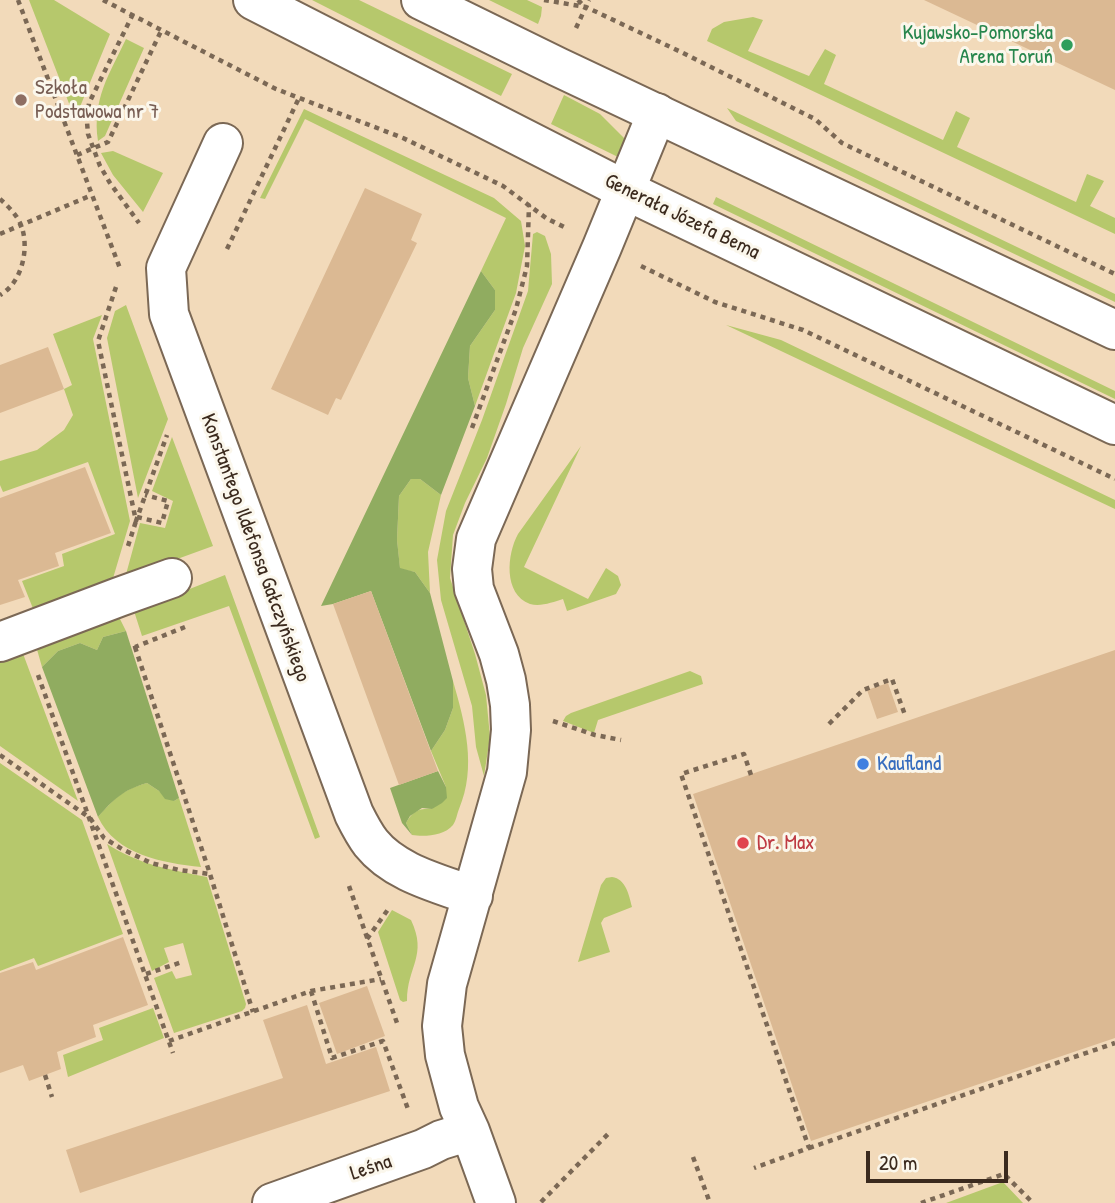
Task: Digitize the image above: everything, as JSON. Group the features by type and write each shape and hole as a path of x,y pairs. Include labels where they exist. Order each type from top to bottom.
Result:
{"street":[{"name":"Generała Józefa Bema","path":"253,0 625,190 1115,425"},
{"path":"421,0 1115,330"},
{"path":"496,1203 459,1107 445,1055 442,1026 447,984 507,772 511,730 510,705 503,667 474,589 472,569 476,539 657,113"},
{"name":"Konstantego Ildefonsa Gałczyńskiego","path":"223,143 166,268 169,314 354,814 371,843 392,862 410,873 472,896"},
{"path":"11,638 172,578"},
{"name":"Leśna","path":"272,1203 470,1131"}],"path":[{"path":"18,0 120,268"},
{"path":"103,0 276,89 403,138 503,186 547,218 715,302 803,330 1115,479"},
{"path":"544,0 586,7"},
{"path":"578,0 586,7 815,119 842,144 1115,274"},
{"path":"575,31 589,0"},
{"path":"133,14 89,103 88,134 100,166 166,268"},
{"path":"77,156 108,142 162,29"},
{"path":"228,248 299,98"},
{"path":"0,233 92,195"},
{"path":"0,199 21,225 25,245 22,265 13,284 0,295"},
{"path":"116,287 99,341 136,521 170,427"},
{"path":"137,517 162,523 168,501 145,495"},
{"path":"11,638 90,818 173,1054"},
{"path":"135,647 253,1012"},
{"path":"829,724 863,690 892,679 905,715"},
{"path":"552,720 595,735 621,740"},
{"path":"751,775 744,754 681,774 808,1148"},
{"path":"0,755 90,818 104,838 122,849 151,863 210,874"},
{"path":"347,880 399,1028"},
{"path":"367,939 396,899"},
{"path":"146,974 182,962"},
{"path":"169,1041 311,991 381,979"},
{"path":"311,991 332,1058 383,1041 423,1149"},
{"path":"754,1168 1115,1042"},
{"path":"45,1075 52,1097"},
{"path":"540,1203 609,1133"},
{"path":"693,1157 710,1203"},
{"path":"921,1203 1004,1174 1033,1203"}],"green space":[{"path":"29,0 54,0 110,34 75,119"},
{"path":"312,0 359,0 512,74 501,96"},
{"path":"489,0 527,0 542,7 538,24"},
{"path":"753,17 763,20 748,51 809,76 825,49 836,55 824,84 943,140 956,111 970,118 957,147 1076,202 1087,174 1104,181 1090,206 1115,218 1115,234 707,41 712,29 724,22"},
{"path":"126,39 144,48 105,136 98,141 97,112 103,88"},
{"path":"564,95 600,114 626,140 620,158 551,124"},
{"path":"727,108 1115,294 1115,302 736,121"},
{"path":"304,109 494,198 521,221 525,246 516,293 475,406 468,378 470,346 495,310 495,290 481,271 506,218 305,119 265,199 260,198"},
{"path":"113,151 163,173 143,212 113,175 101,153"},
{"path":"716,197 1115,391 1115,399 713,204"},
{"path":"537,232 545,236 551,254 552,284 523,348 487,458 453,535 450,578 486,695 490,737 484,776 476,747 472,706 441,600 437,560 446,511 528,291 533,234"},
{"path":"481,271 495,290 495,310 470,346 468,378 475,406 441,495 420,479 411,479 399,496 397,540 400,568 415,572 430,593 453,681 453,708 445,730 431,751 371,591 321,606"},
{"path":"126,305 168,419 138,498 107,338 115,311"},
{"path":"102,315 93,339 130,521 111,585 34,611 22,581 64,566 62,554 115,534 88,462 3,492 0,485 0,461 37,450 64,430 73,415 64,389 72,385 53,334"},
{"path":"726,325 781,340 1115,500 1115,509"},
{"path":"172,437 213,546 125,578 140,523 165,528 173,501 152,491"},
{"path":"581,446 524,567 588,599 606,568 618,576 621,585 616,594 567,611 563,599 543,605 530,604 521,599 511,583 510,562 514,542"},
{"path":"411,479 420,479 441,495 428,552 430,593 415,572 400,569 397,540 399,496"},
{"path":"225,575 320,837 315,839 229,606 142,636 134,611"},
{"path":"119,617 126,631 103,637 97,650 80,643 58,651 42,667 36,646"},
{"path":"126,631 179,798 174,801 165,799 147,783 120,796 98,817 42,667 58,651 80,643 97,650 103,637"},
{"path":"22,651 78,801 0,746 0,658"},
{"path":"690,671 701,676 703,684 598,720 594,733 563,721 571,713"},
{"path":"453,681 467,745 464,793 455,822 449,829 434,835 412,835 406,823 408,819 420,810 432,809 446,787 431,751 445,730 453,708"},
{"path":"0,763 82,820 123,934 38,966 34,958 0,971"},
{"path":"438,771 446,787 447,798 432,809 422,808 410,816 406,823 412,835 402,823 390,788"},
{"path":"147,783 174,801 179,798 201,867 142,855 116,840 106,830 98,817 119,796"},
{"path":"107,844 143,861 207,877 246,1004 242,1011 174,1033 154,978 172,971 176,979 192,975 183,943 164,948 169,962 152,971"},
{"path":"612,877 624,884 632,907 604,918 601,923 610,952 578,962 601,885 606,878"},
{"path":"392,910 411,920 418,943 407,1001 403,1002 400,1000 378,932"},
{"path":"153,1008 164,1038 68,1077 63,1055 103,1040 99,1028"},
{"path":"1003,1182 1023,1203 946,1203"}],"building":[{"name":"Kujawsko-Pomorska Arena Toruń","path":"924,0 1115,0 1115,90"},
{"path":"365,188 422,214 411,240 417,243 341,400 336,398 328,415 271,389"},
{"path":"48,347 64,389 0,413 0,365"},
{"path":"85,467 111,533 55,553 59,566 18,580 25,597 0,605 0,498"},
{"path":"371,591 438,771 399,785 333,604"},
{"path":"1115,650 1115,1038 811,1141 693,794"},
{"path":"888,683 898,712 877,719 867,690"},
{"path":"123,937 148,1005 93,1025 96,1037 57,1052 61,1069 29,1081 23,1065 0,1073 0,973 33,962 36,970"},
{"path":"367,986 385,1036 337,1054 319,1003"},
{"path":"307,1005 326,1064 376,1047 390,1091 80,1193 66,1150 283,1078 263,1020"}],"place":[{"name":"Kujawsko-Pomorska Arena Toruń","path":"1067,45"},
{"name":"Szkoła Podstawowa nr 7","path":"21,100"},
{"name":"Kaufland","path":"863,764"},
{"name":"Dr. Max","path":"743,843"}]}
